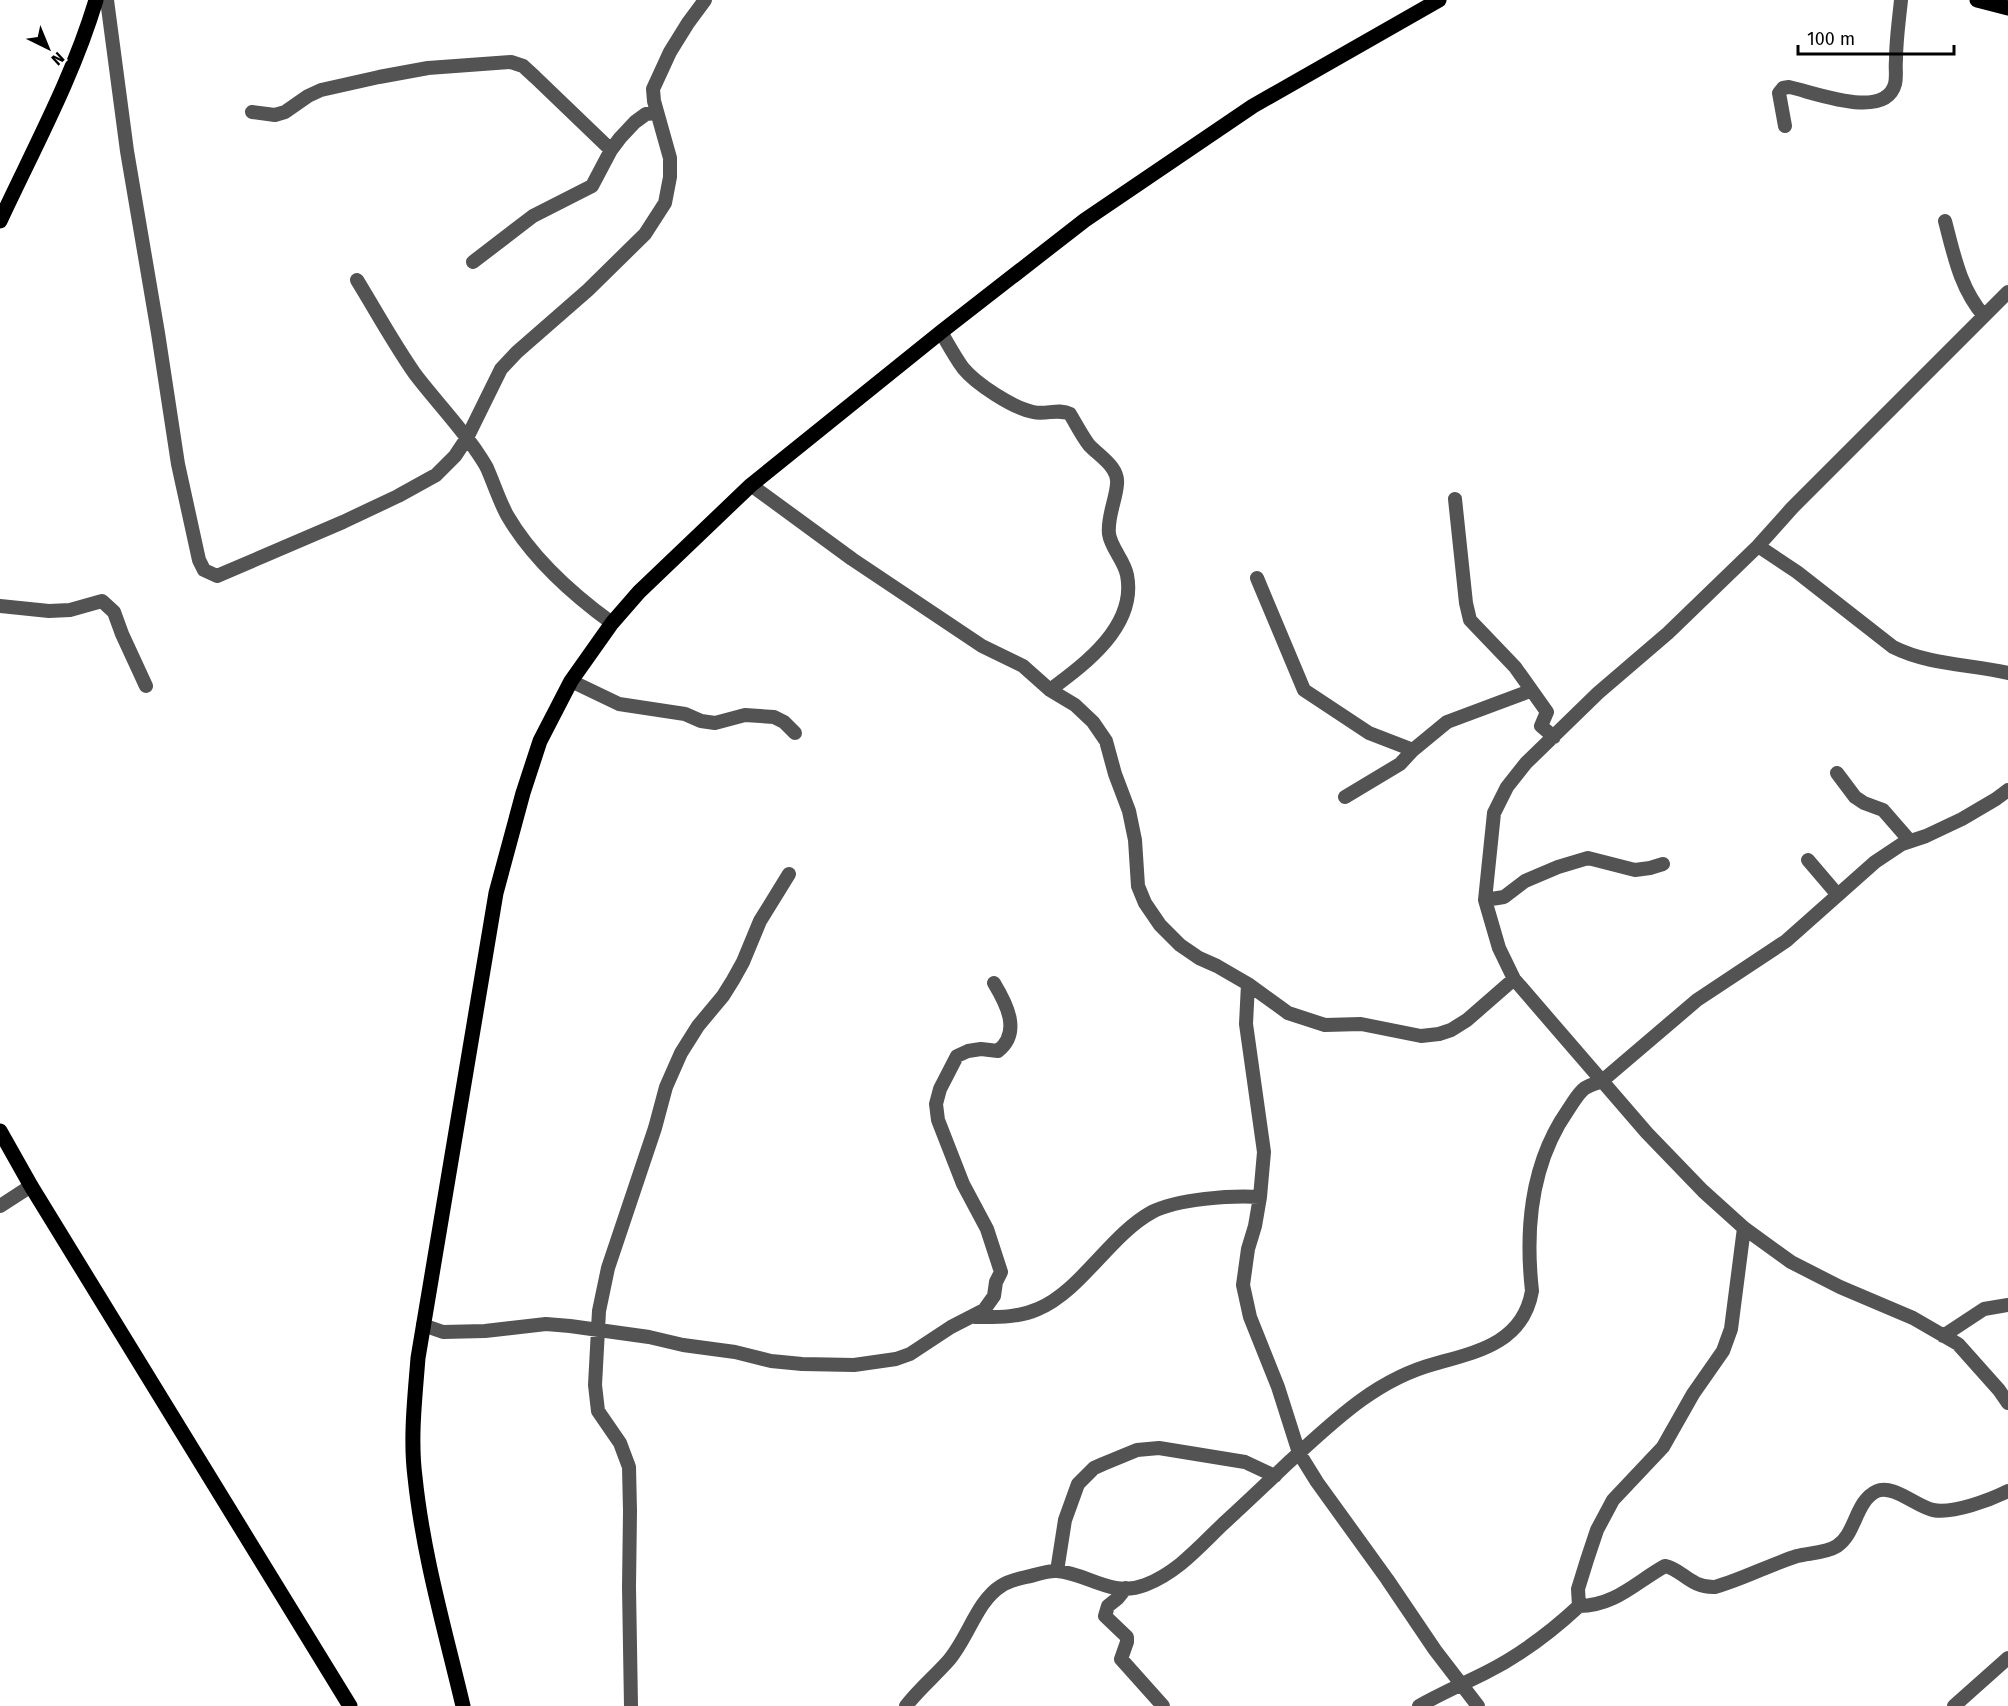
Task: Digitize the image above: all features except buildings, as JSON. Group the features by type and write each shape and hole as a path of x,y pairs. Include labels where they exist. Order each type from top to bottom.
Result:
{"main road":[{"path":"0,221 60,96 86,35 96,0"},
{"path":"463,1706 422,1531 414,1475 414,1417 418,1358 496,893 523,793 540,741 572,681 612,623 639,592 751,485 941,332 1085,220 1167,163 1253,106 1439,0"},
{"path":"1977,0 2008,8"},
{"path":"0,1131 30,1186 350,1706"}],"street":[{"path":"107,0 127,152 178,465 199,560 204,570 217,576 398,496 435,475 455,456 467,438 501,369 517,352 588,290 645,234 665,203 670,177 670,158 657,113 653,89 688,23 705,0"},
{"path":"1785,126 1779,93 1783,88 1799,89 1850,103 1883,99 1893,90 1896,81 1901,0"},
{"path":"252,112 275,115 285,112 321,90 379,76 428,68 511,62 523,66 535,76 611,150"},
{"path":"473,262 533,216 592,186 611,150 635,122 646,114 657,113"},
{"path":"1946,221 1959,275 1973,303 1984,316"},
{"path":"357,280 414,371 487,467 508,517 540,560 612,623"},
{"path":"2008,292 1792,508 1758,546 1668,633 1539,748 1518,772 1507,787 1494,813 1485,900 1498,948 1514,979 1647,1133 1703,1191 1744,1228 1791,1262 1840,1287 1913,1318 1958,1344 1999,1390 2008,1404"},
{"path":"941,332 963,368 971,377 994,392 1015,405 1034,412 1060,411 1070,414 1089,445 1116,475 1118,483 1112,506 1109,534 1125,566 1128,589 1124,608 1117,627 1103,645 1080,668 1050,690"},
{"path":"751,485 852,559 982,646 1023,666 1050,690 1075,705 1093,722 1106,741 1129,811 1136,840 1138,886 1145,903 1160,925 1180,945 1199,958 1248,984 1288,1013 1326,1025 1361,1024 1421,1036 1439,1034 1459,1025 1514,979"},
{"path":"1455,499 1466,603 1470,620 1515,667 1547,712 1541,726 1554,737"},
{"path":"1758,546 1797,572 1893,647 1910,656 1943,664 2008,673"},
{"path":"1257,578 1304,690 1369,732 1413,750"},
{"path":"0,606 49,611 70,610 102,601 114,612 146,686"},
{"path":"572,681 618,704 684,714 701,721 715,723 745,715 774,717 784,722 795,733"},
{"path":"1345,797 1400,764 1434,732 1455,718 1530,691"},
{"path":"1837,773 1855,797 1883,810 1910,842"},
{"path":"906,1706 949,1660 994,1591 1009,1581 1057,1571 1094,1583 1126,1588 1143,1586 1155,1581 1179,1566 1347,1409 1376,1390 1417,1370 1481,1350 1509,1335 1526,1311 1532,1291 1529,1228 1539,1167 1550,1140 1585,1088 1602,1081 1697,1000 1786,941 1875,862 1902,844 1962,819 2008,790"},
{"path":"1485,900 1504,897 1525,881 1558,867 1588,858 1635,870 1663,864"},
{"path":"1808,861 1837,894"},
{"path":"631,1706 628,1587 629,1467 620,1443 598,1411 596,1385 599,1311 608,1268 666,1087 681,1053 698,1026 733,980 760,921 789,874"},
{"path":"423,1325 443,1332 484,1331 546,1324 599,1329 735,1352 771,1361 854,1365 896,1359 910,1354 951,1327 984,1310 993,1296 1001,1272 987,1229 963,1184 938,1120 936,1104 940,1089 957,1056 981,1048 998,1051 1004,1047 1010,1031 1008,1008 994,982"},
{"path":"1248,984 1246,1024 1264,1152 1260,1197 1248,1249 1243,1285 1250,1317 1278,1387 1299,1453 1435,1650 1478,1706"},
{"path":"0,1206 30,1186"},
{"path":"970,1317 1016,1316 1048,1304 1086,1272 1131,1226 1155,1211 1179,1203 1243,1196 1260,1197"},
{"path":"1579,1606 1578,1589 1587,1560 1597,1530 1613,1500 1663,1447 1693,1394 1724,1351 1731,1329 1744,1228"},
{"path":"1942,1336 1984,1309 2008,1305"},
{"path":"1057,1571 1065,1520 1078,1484 1094,1468 1103,1464 1137,1450 1159,1448 1245,1462 1275,1476"},
{"path":"1419,1706 1486,1672 1534,1643 1579,1606 1609,1601 1630,1590 1665,1566 1693,1582 1706,1587 1715,1587 1799,1556 1837,1546 1844,1539 1866,1501 1878,1491 1897,1493 1933,1510 1982,1503 2008,1491"},
{"path":"1126,1588 1108,1606 1105,1616 1127,1637 1121,1659 1163,1706"},
{"path":"1954,1706 2008,1658"}]}
